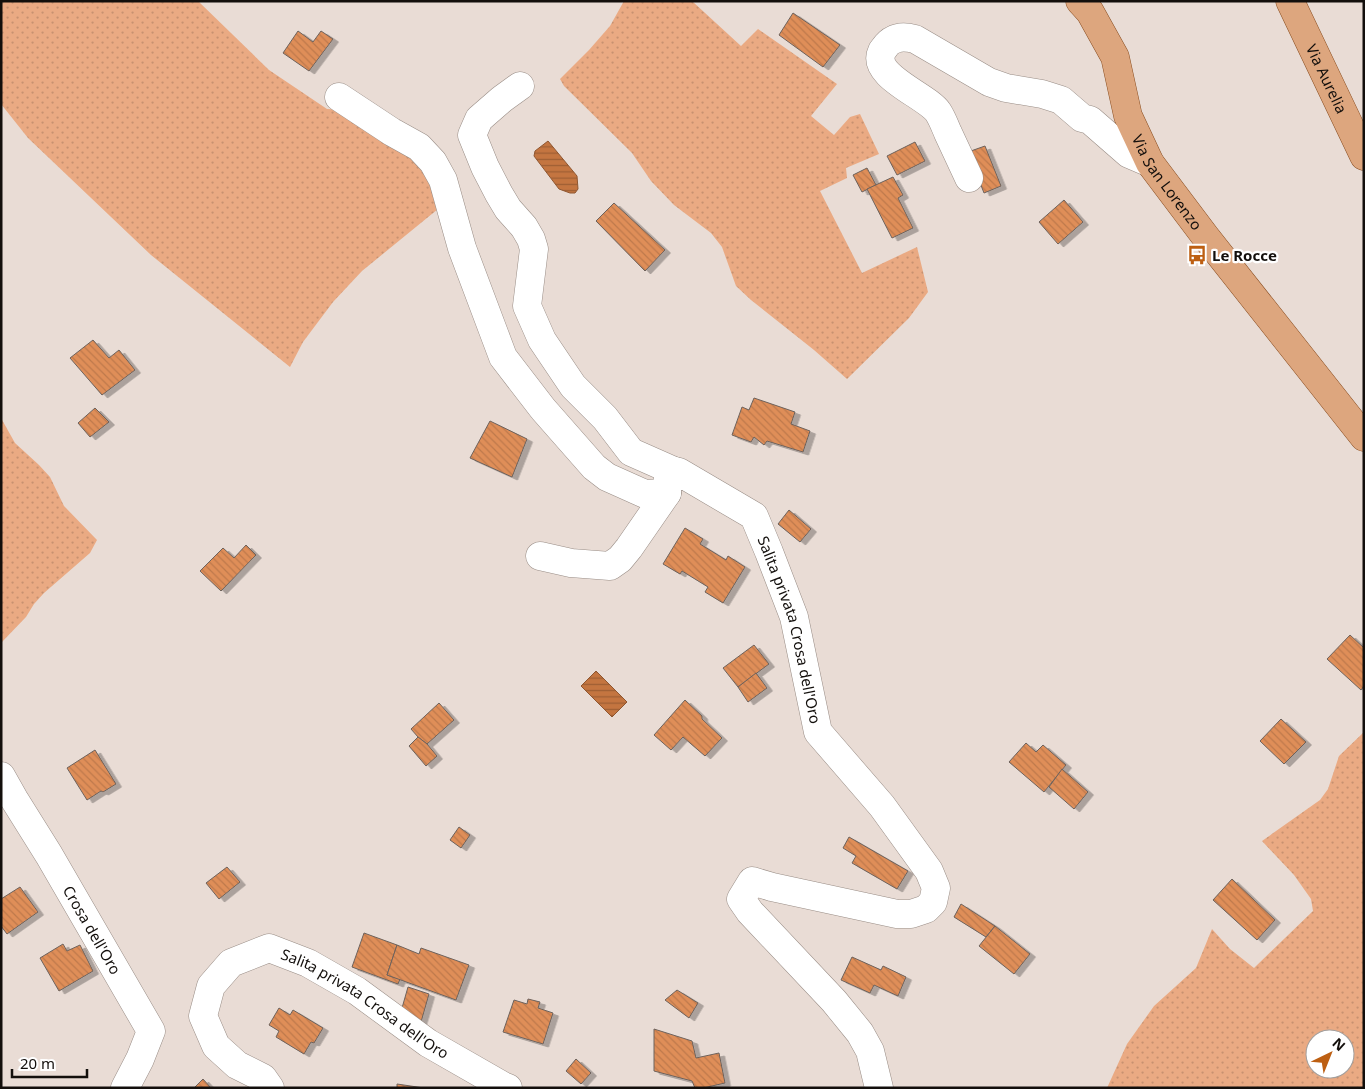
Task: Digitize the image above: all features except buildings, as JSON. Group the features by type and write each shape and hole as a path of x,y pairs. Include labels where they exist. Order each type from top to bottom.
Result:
{"main road":[{"name":"Via San Lorenzo","path":"1080,1 1090,12 1115,58 1128,116 1150,163 1205,236 1364,437"},
{"name":"Via Aurelia","path":"1290,1 1364,156"}],"street":[{"path":"969,178 938,111 895,80 884,70 880,63 883,49 893,40 908,37 915,39 990,82 1006,88 1042,94 1061,100 1082,118 1090,120 1128,154 1150,163"},
{"path":"520,86 479,119 472,135 484,167 499,194 531,239 534,249 528,306 542,340 574,386 605,418 631,452 677,481"},
{"path":"339,97 392,132 419,147 433,162 442,180 462,248 503,357 543,409 594,467 607,477 645,494 677,481"},
{"path":"540,556 571,563 610,566 620,559 629,548 677,481"},
{"name":"Salita privata Crosa dell'Oro","path":"677,481 754,516 794,617 818,732 887,813 929,871 936,888 933,902 926,909 911,914 897,914 752,881 741,899 750,912 834,1001 860,1033 870,1051 879,1088"},
{"name":"Crosa dell'Oro","path":"1,776 50,855 151,1031 126,1088"},
{"name":"Salita privata Crosa dell'Oro","path":"270,1088 263,1078 238,1065 216,1046 203,1016 211,986 231,963 269,948 308,963 356,991 428,1043 508,1088"}],"shaded area":[{"path":"1,1 198,1 269,70 327,109 346,110 423,162 438,209 362,271 333,302 303,342 290,367 151,255 28,138 1,104"},
{"path":"624,1 692,1 741,46 758,29 837,84 811,116 834,135 850,117 860,114 879,154 846,168 847,178 820,191 862,273 917,247 928,292 909,318 847,379 736,286 722,247 711,233 674,205 651,181 632,153 564,86 560,79 610,26"},
{"path":"548,141 577,176 578,189 575,193 559,189 534,156 535,151"},
{"path":"1,418 15,443 50,477 64,506 97,540 90,553 44,593 26,617 1,643"},
{"path":"596,671 627,702 612,717 581,686"},
{"path":"1364,732 1364,1088 1107,1088 1127,1044 1154,1006 1196,968 1212,929 1230,949 1254,968 1313,911 1311,899 1294,875 1262,841 1320,800 1328,789 1339,756"}],"place":[{"name":"Le Rocce","path":"1197,255"}]}
